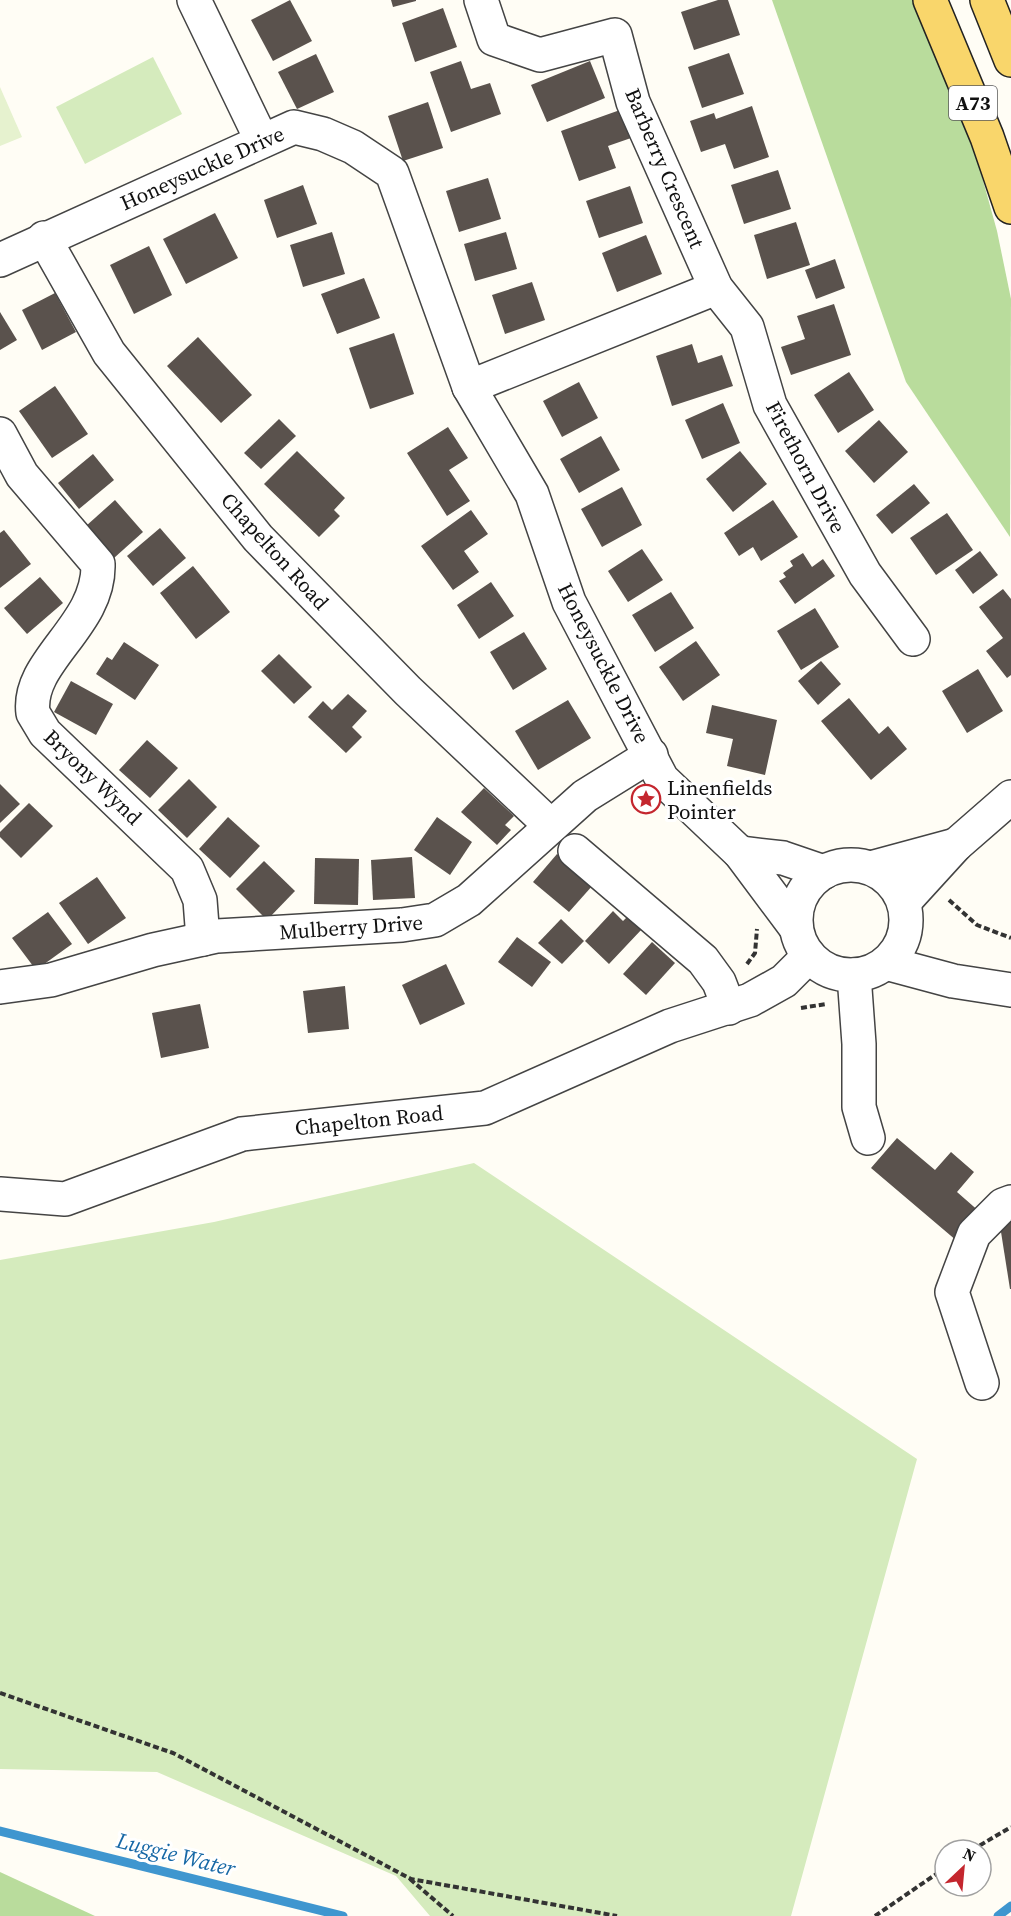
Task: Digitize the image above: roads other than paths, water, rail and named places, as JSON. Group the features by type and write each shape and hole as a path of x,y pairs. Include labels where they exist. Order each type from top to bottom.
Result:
{"main road":[{"name":"A73","path":"930,0 987,137 1011,207"},
{"name":"A73","path":"987,0 1011,60"}],"street":[{"path":"194,0 262,141"},
{"name":"Barberry Crescent","path":"481,0 494,39 540,55 615,35 633,102 716,288"},
{"name":"Honeysuckle Drive","path":"0,260 44,238 294,127 323,134 353,147 392,173 469,387 532,494 569,602 662,779 740,853 803,942"},
{"name":"Chapelton Road","path":"44,238 109,353 258,538 408,691 551,826"},
{"path":"469,387 716,288"},
{"name":"Firethorn Drive","path":"716,288 747,327 770,405 865,574 913,639"},
{"name":"Bryony Wynd","path":"0,434 22,475 98,564 95,593 89,608 37,682 33,713 45,733 187,869 200,900 203,939"},
{"name":"Mulberry Drive","path":"0,987 51,980 203,939 402,925 435,920 469,900 585,796 651,755"},
{"path":"914,891 896,888 872,868 856,865 839,866 824,872 811,882 801,896 796,912 803,942 822,967 837,974 854,975 871,972 886,963 897,950 904,935 914,891 956,845 1011,796"},
{"path":"872,868 956,845"},
{"path":"574,851 703,960 719,982 729,1008"},
{"path":"740,853 783,858 824,872"},
{"name":"Chapelton Road","path":"0,1194 65,1199 242,1134 485,1108 670,1026 750,1000 784,981 803,942"},
{"path":"886,963 953,981 1011,990"},
{"path":"854,975 859,1044 858,1107 867,1138"},
{"path":"982,1383 952,1292 974,1234 1003,1205 1011,1202"}],"waterway":[{"name":"Luggie Water","path":"0,1831 343,1916"},
{"name":"Luggie Water","path":"998,1916 1011,1906"}],"place":[{"name":"Linenfields Pointer","path":"646,799"}]}
